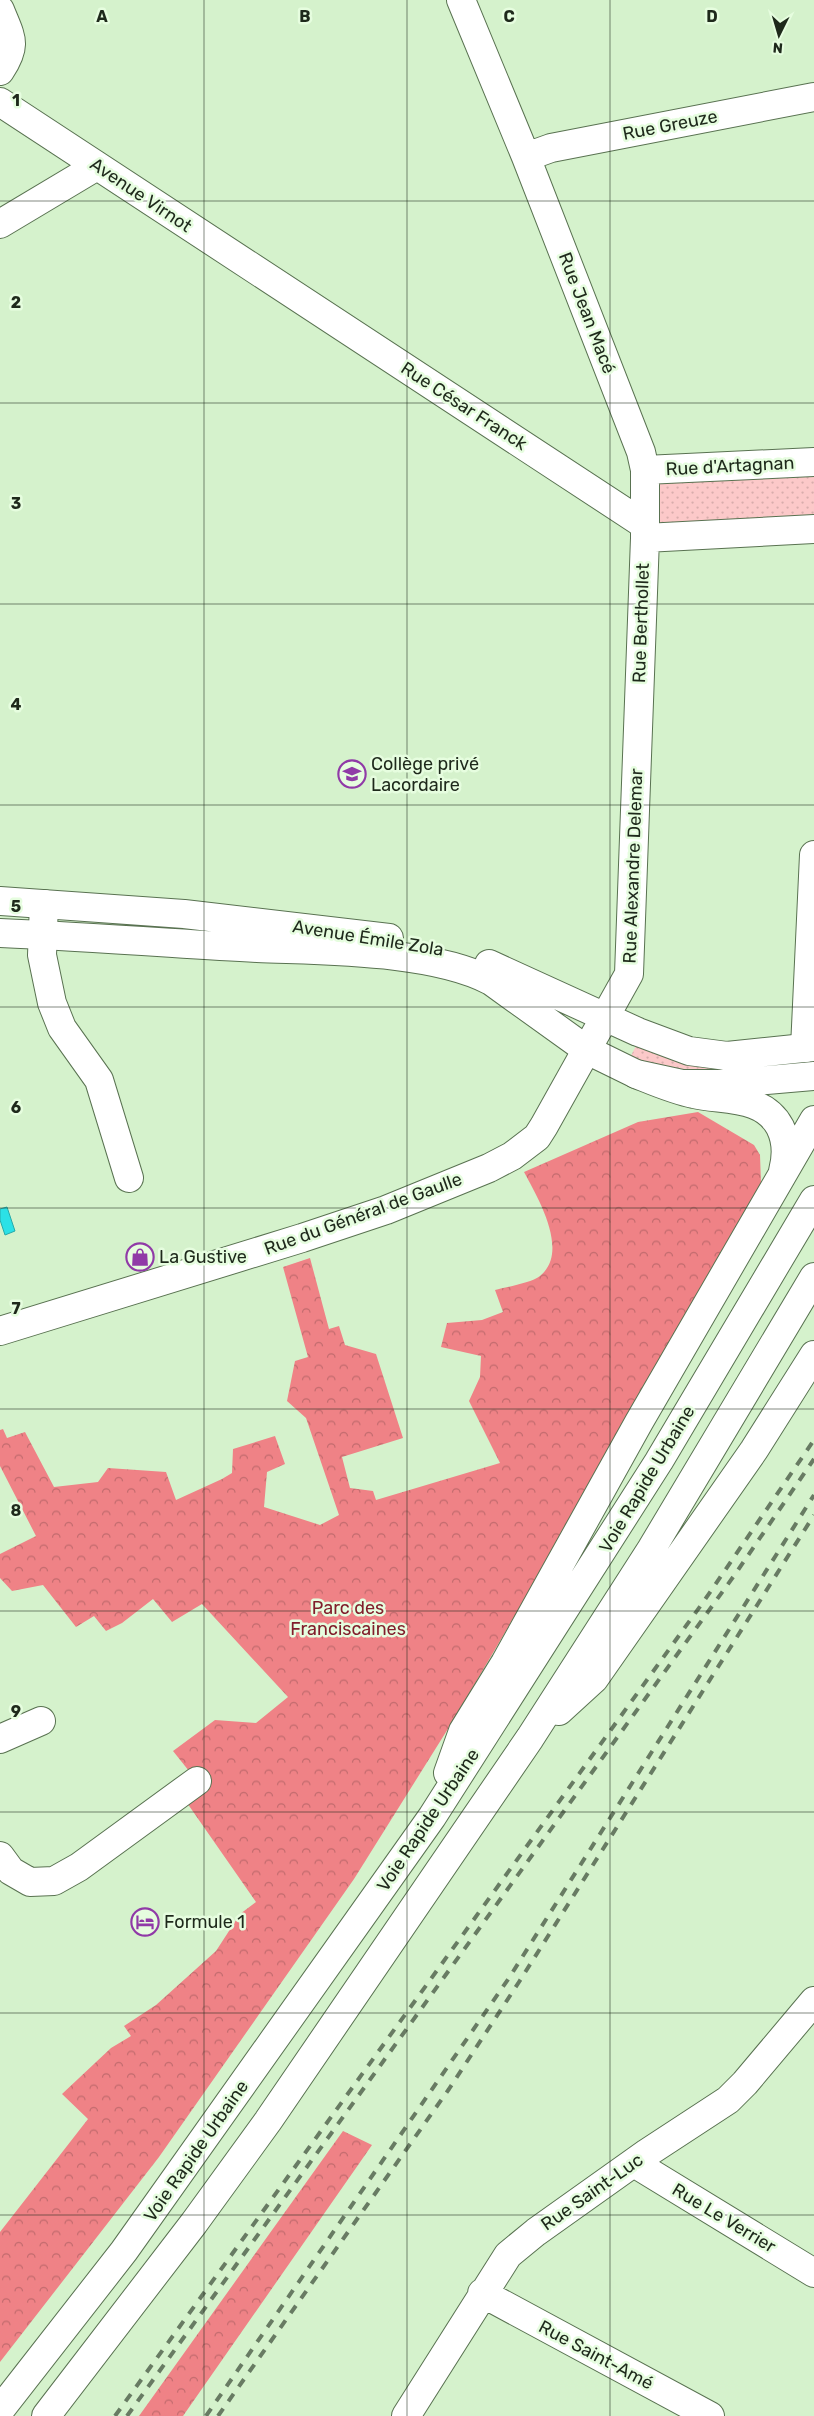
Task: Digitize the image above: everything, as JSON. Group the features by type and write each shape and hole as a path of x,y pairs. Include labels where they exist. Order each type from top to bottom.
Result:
{"main road":[{"name":"Rue Jean Macé","path":"462,0 642,452 645,470 645,531"},
{"path":"0,10 12,47 0,71"},
{"name":"Rue Greuze","path":"526,157 551,148 814,97"},
{"name":"Avenue Virnot","path":"0,102 282,288"},
{"path":"0,224 97,166"},
{"name":"Rue César Franck","path":"282,288 645,531"},
{"name":"Rue d'Artagnan","path":"645,470 814,462"},
{"path":"645,531 814,529"},
{"name":"Rue Berthollet","path":"637,709 645,531"},
{"name":"Rue Alexandre Delemar","path":"587,1050 620,994 630,971 637,709"},
{"path":"809,1048 814,855"},
{"name":"Avenue Émile Zola","path":"0,901 194,915 436,946 500,968 668,1044 708,1055 737,1056 809,1048"},
{"path":"44,904 43,965 56,1014 62,1028 99,1080 129,1178"},
{"name":"Avenue Émile Zola","path":"0,933 362,954 439,963 478,974 491,981 587,1050 636,1074 682,1084 721,1084 814,1076"},
{"name":"Avenue Émile Zola","path":"721,1084 745,1075 784,1066 796,1060 809,1048"},
{"name":"Rue du Général de Gaulle","path":"0,1331 328,1230 386,1210 489,1168 512,1156 536,1137 587,1050"},
{"path":"636,1074 682,1092 748,1102 766,1110 777,1122 785,1142 786,1160 783,1172"},
{"path":"432,1817 463,1731 510,1655 639,1422 814,1120"},
{"name":"Voie Rapide Urbaine","path":"0,2410 124,2251 432,1817 654,1469 814,1200"},
{"path":"46,2416 194,2223 268,2121 530,1738 652,1548 814,1277"},
{"path":"530,1738 594,1679 754,1450 814,1355"},
{"path":"0,1739 41,1721"},
{"path":"0,1856 11,1871 30,1882 54,1881 79,1867 197,1781"},
{"name":"Rue Saint-Luc","path":"406,2416 482,2293 508,2255 516,2247 634,2163 738,2092 814,2001"},
{"name":"Rue Le Verrier","path":"634,2163 814,2273"},
{"name":"Rue Saint-Amé","path":"482,2293 710,2416"}],"shaded area":[{"path":"814,475 814,519 659,523 656,521 656,487 659,483"},
{"path":"636,1046 682,1061 769,1065 701,1075 627,1063"}],"green space":[{"name":"Parc des Franciscaines","path":"698,1112 754,1145 760,1155 761,1183 576,1512 451,1724 354,1879 159,2157 0,2362 0,2232 88,2119 62,2094 111,2048 131,2036 124,2026 156,2005 216,1951 240,1914 256,1902 185,1800 197,1781 173,1751 215,1720 256,1723 288,1697 202,1604 172,1622 153,1599 122,1623 106,1631 94,1616 76,1627 43,1585 12,1591 0,1578 0,1554 36,1536 0,1466 0,1430 3,1429 7,1438 25,1432 54,1487 98,1482 108,1468 166,1472 176,1500 232,1473 233,1449 275,1436 285,1464 267,1472 264,1507 320,1525 339,1515 306,1418 287,1401 295,1361 308,1357 283,1267 310,1258 329,1329 339,1326 345,1345 376,1354 403,1438 342,1457 350,1488 373,1491 376,1500 500,1463 469,1401 480,1377 481,1356 441,1347 447,1323 482,1320 503,1312 495,1290 525,1283 540,1276 548,1266 552,1253 552,1239 543,1210 524,1172 638,1122"},
{"path":"343,2131 372,2145 183,2416 139,2416"}],"water":[{"path":"7,1207 15,1231 5,1235 0,1220 0,1209"}],"railway":[{"path":"115,2416 704,1601 814,1440"},
{"path":"127,2416 736,1573 814,1459"},
{"path":"206,2416 509,1978 814,1495"},
{"path":"218,2416 449,2089 519,1982 814,1515"}],"place":[{"name":"Collège privé Lacordaire","path":"352,774"},
{"name":"La Gustive","path":"140,1257"},
{"name":"Formule 1","path":"145,1922"}]}
